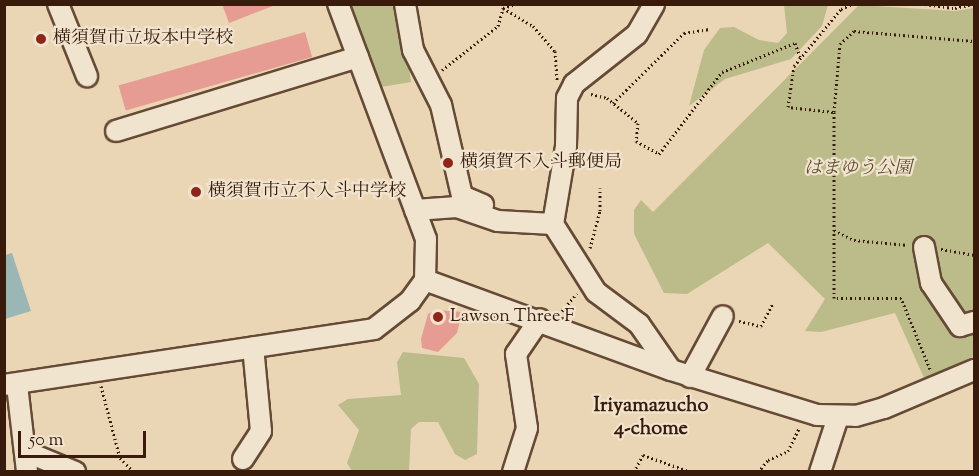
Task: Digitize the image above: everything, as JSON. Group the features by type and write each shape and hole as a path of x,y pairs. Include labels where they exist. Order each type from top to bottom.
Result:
{"street":[{"path":"58,4 87,75"},
{"path":"75,471 28,462 11,385 96,370 374,329 410,301 425,280 429,256 415,210 338,4"},
{"path":"405,4 413,50 427,83 441,105 462,196 511,221"},
{"path":"654,4 637,34 574,84 567,98 566,147 553,224 596,292 639,324 671,370"},
{"path":"116,132 358,57"},
{"path":"415,210 457,207 511,221 553,224"},
{"path":"924,247 931,283 960,326 975,322"},
{"path":"425,280 540,319 690,377 804,412 838,417 884,408 975,370"},
{"path":"690,377 723,316"},
{"path":"513,471 527,428 516,354 540,319"},
{"path":"243,459 261,430 254,347"},
{"path":"820,471 838,417"}],"path":[{"path":"503,8 516,4"},
{"path":"834,112 788,107 794,66 841,9 852,4"},
{"path":"925,4 956,8 973,4"},
{"path":"427,83 498,26 503,8"},
{"path":"503,8 533,26 555,51 555,77 567,98 590,93 613,103 638,123 636,141 659,154 722,72 795,43 800,57"},
{"path":"613,103 684,33 710,29"},
{"path":"938,387 901,298 834,298 834,112 840,44 854,31 975,41"},
{"path":"834,230 854,240 975,255"},
{"path":"723,316 761,326 773,303"},
{"path":"96,370 120,458 134,471"},
{"path":"758,471 768,460 788,452 804,412"},
{"path":"634,471 643,455 691,471"}],"green space":[{"path":"349,5 401,5 411,82 381,87"},
{"path":"784,5 828,5 822,26 791,59 725,79 689,106 704,50 720,28 734,27 759,40 778,43 787,33"},
{"name":"はまゆう公園","path":"859,5 955,11 974,8 974,356 925,380 895,313 821,332 805,331 825,299 768,243 687,294 664,293 634,234 634,210 641,200 653,212"},
{"path":"403,352 464,358 479,384 477,454 465,460 455,454 438,422 419,422 411,429 409,471 352,471 347,463 359,430 338,405 348,399 401,395 397,362"}],"water":[{"path":"12,253 31,311 5,319 5,255"}],"building":[{"path":"222,4 273,4 273,6 229,23"},
{"path":"305,32 312,57 126,110 119,85"},
{"path":"436,310 462,312 457,333 438,352 422,348 421,339 428,314"}],"place":[{"name":"横須賀市立坂本中学校","path":"41,39"},
{"name":"横須賀不入斗郵便局","path":"448,163"},
{"name":"横須賀市立不入斗中学校","path":"196,192"},
{"name":"Lawson Three F","path":"438,317"}],"district":[{"name":"Iriyamazucho 4-chome","path":"651,418"}]}
